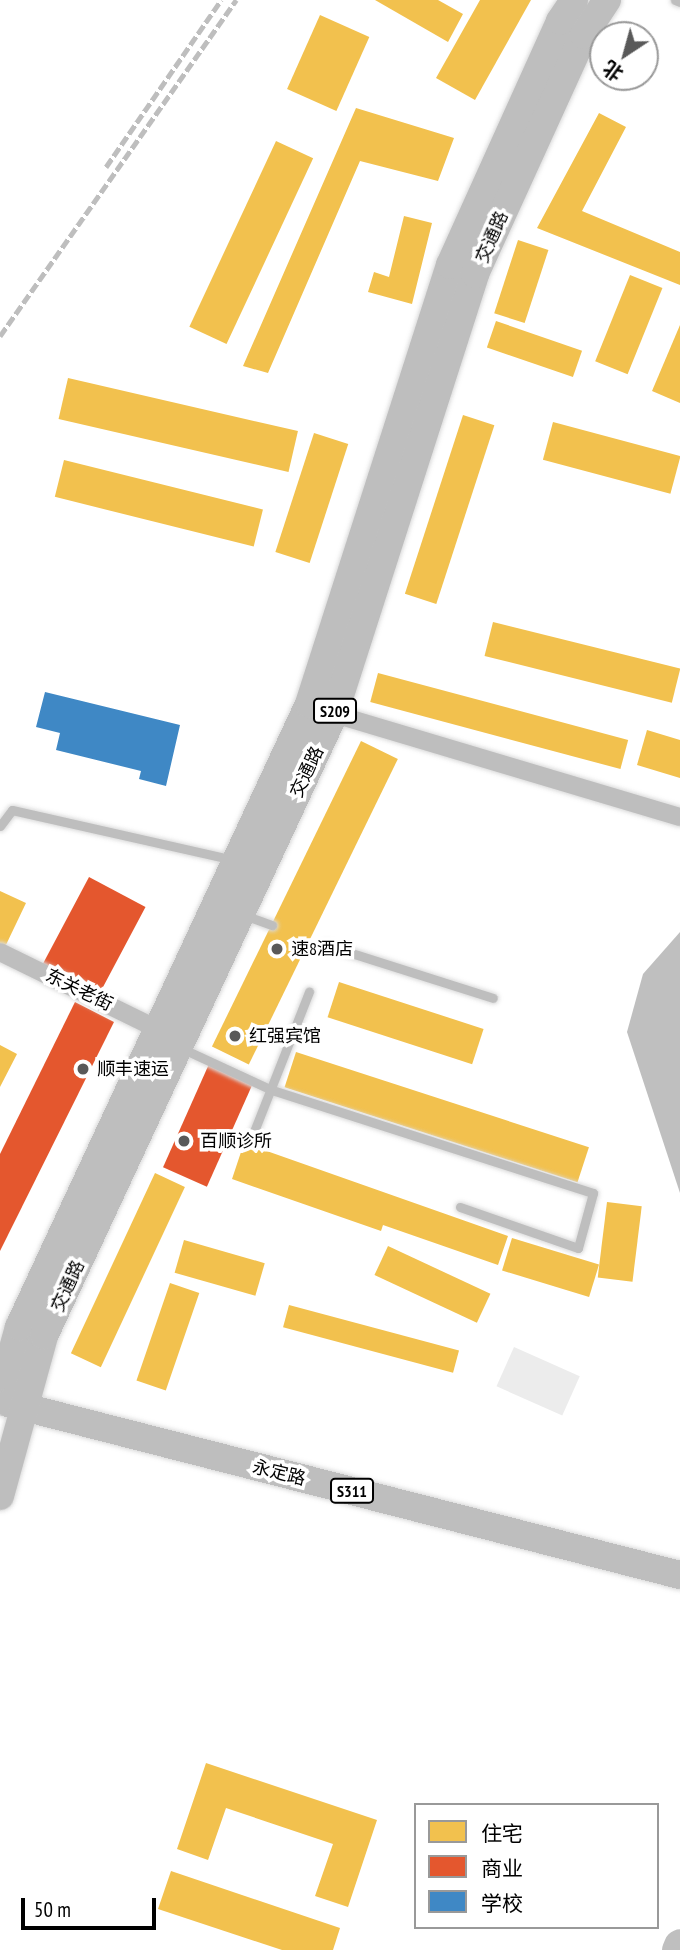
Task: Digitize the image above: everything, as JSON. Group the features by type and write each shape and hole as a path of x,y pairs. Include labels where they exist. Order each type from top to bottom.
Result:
{"main road":[{"name":"交通路","path":"0,1496 8,1401 19,1327 309,704 450,265 560,21 575,0"},
{"name":"交通路","path":"8,1401 44,1336 334,713 475,274 584,35 607,0"},
{"name":"永定路","path":"8,1401 680,1574"}],"street":[{"path":"334,713 680,817"},
{"name":"东关老街","path":"0,951 157,1029"}],"lane":[{"path":"675,0 680,2"},
{"path":"0,826 12,810 236,861"},
{"path":"241,914 272,925"},
{"path":"326,945 493,998"},
{"path":"253,1134 309,992"},
{"path":"179,1047 272,1090 593,1193 578,1248 460,1207"}],"shaded area":[{"path":"680,932 680,1193 627,1032 643,974"},
{"path":"514,1347 580,1376 562,1416 497,1386"}],"building: 住宅":[{"path":"375,0 438,0 463,14 448,42"},
{"path":"480,0 531,0 475,100 436,78"},
{"path":"320,15 369,37 336,111 287,89"},
{"path":"356,108 454,138 438,181 360,161 268,373 243,366"},
{"path":"599,113 626,127 582,211 680,252 680,285 537,228"},
{"path":"276,141 313,158 227,344 189,327"},
{"path":"404,216 432,223 412,304 368,292 374,272 389,277"},
{"path":"518,240 548,250 525,323 494,313"},
{"path":"630,275 662,288 628,374 595,361"},
{"path":"496,321 582,351 573,377 487,347"},
{"path":"680,325 680,403 652,391"},
{"path":"68,378 298,431 289,472 59,419"},
{"path":"463,415 494,425 436,604 405,594"},
{"path":"553,422 680,456 670,494 543,460"},
{"path":"314,433 348,444 310,563 275,552"},
{"path":"64,460 263,510 254,546 55,497"},
{"path":"493,622 680,669 672,703 485,656"},
{"path":"378,673 628,740 620,769 370,702"},
{"path":"647,730 680,740 680,778 637,765"},
{"path":"361,741 398,759 249,1065 212,1047"},
{"path":"0,891 26,903 4,949 0,947"},
{"path":"339,982 484,1029 472,1064 328,1017"},
{"path":"0,1045 17,1054 0,1087"},
{"path":"296,1052 589,1147 577,1182 285,1087"},
{"path":"244,1143 508,1236 498,1265 383,1225 381,1231 232,1179"},
{"path":"155,1173 185,1187 101,1367 71,1353"},
{"path":"607,1202 642,1206 632,1282 598,1277"},
{"path":"512,1238 599,1265 589,1297 502,1271"},
{"path":"184,1240 265,1263 255,1296 175,1273"},
{"path":"388,1246 490,1294 477,1323 374,1275"},
{"path":"170,1283 199,1293 166,1390 136,1380"},
{"path":"289,1305 459,1351 453,1373 283,1327"},
{"path":"206,1763 377,1820 348,1907 315,1896 333,1844 226,1808 208,1860 177,1849"},
{"path":"171,1871 340,1928 333,1950 282,1950 158,1909"}],"building: 商业":[{"path":"89,877 146,907 99,994 43,964"},
{"path":"75,1002 114,1022 0,1251 0,1154"},
{"path":"209,1064 253,1084 207,1187 163,1167"}],"building: 学校":[{"path":"45,692 180,725 166,786 139,779 141,771 56,750 60,733 36,727"}],"waterway":[{"path":"678,1950 680,1945"}],"railway":[{"path":"106,167 221,0"},
{"path":"0,336 236,0"}],"place":[{"name":"速8酒店","path":"277,949"},
{"name":"红强宾馆","path":"235,1036"},
{"name":"顺丰速运","path":"83,1069"},
{"name":"百顺诊所","path":"184,1141"}]}
